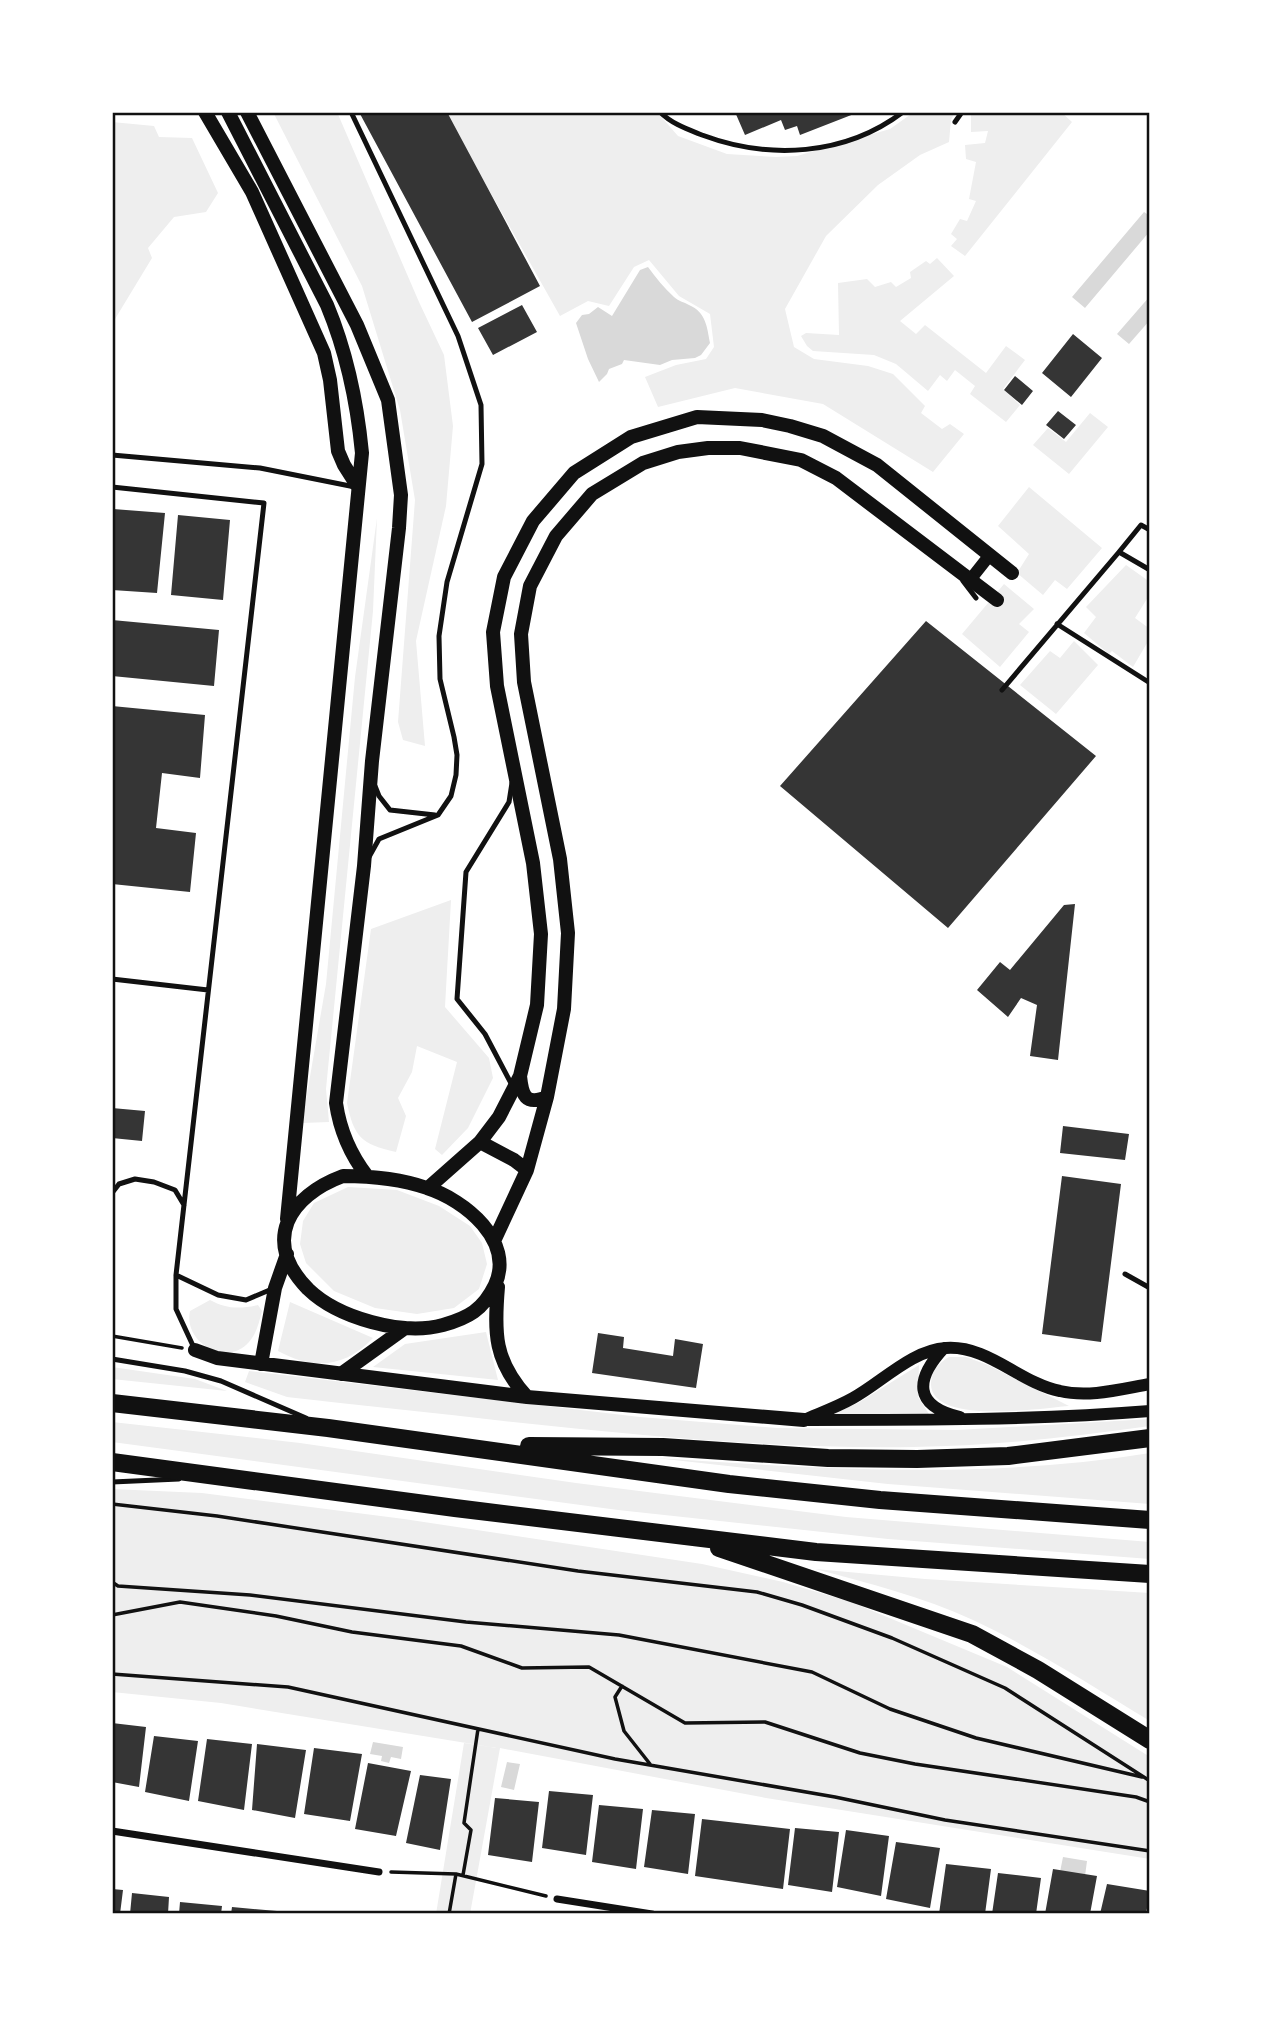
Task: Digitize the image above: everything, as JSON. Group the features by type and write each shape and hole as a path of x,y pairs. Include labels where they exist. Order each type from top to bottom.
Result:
{"highway":[{"path":"112,1404 328,1428 729,1484 880,1500 1150,1520"},
{"path":"457,1445 663,1447 828,1458 917,1459 1008,1456 1150,1438"},
{"path":"112,1462 455,1508 816,1552 1150,1574"},
{"path":"679,1535 972,1634 1038,1670 1150,1740"}],"main road":[{"path":"205,112 252,192 324,353 330,380 338,451 358,487"},
{"path":"228,112 327,305 340,337 352,381 362,453 285,1235 287,1254 307,1288 342,1312 369,1322 405,1328 438,1326 464,1319 487,1301 499,1275"},
{"path":"247,112 357,325 388,400 401,495 337,1103 339,1122 347,1144 367,1176"},
{"path":"428,1188 480,1142 499,1117 517,1082 537,1005 541,934 533,863 497,686 493,632 504,577 533,521 574,473 631,438 659,427 697,417 762,420 823,436 877,465 1012,573"},
{"path":"494,1241 527,1170 547,1097 564,1009 568,933 560,859 524,682 521,634 530,586 556,536 592,494 643,463 678,452 708,447 740,449 801,460 836,478 997,600"},
{"path":"517,1082 528,1100 537,1101 547,1097"},
{"path":"480,1142 527,1170"},
{"path":"287,1219 302,1199 324,1183 343,1176 367,1176 428,1188 471,1213 489,1231 498,1252 495,1327 499,1348 508,1372 527,1397"},
{"path":"261,1364 275,1288 287,1254"},
{"path":"341,1374 405,1328"},
{"path":"195,1350 217,1358 527,1397 804,1420"}],"street":[{"path":"970,580 989,556"},
{"path":"804,1420 853,1398 919,1356 944,1348 961,1348 985,1355 1019,1375 1060,1391 1096,1393 1150,1384"},
{"path":"944,1348 924,1373 923,1388 927,1401 940,1410 977,1420"},
{"path":"804,1420 1062,1418 1150,1411"},
{"path":"112,1831 379,1872"},
{"path":"557,1899 652,1914"}],"lane":[{"path":"351,112 458,336 481,405 482,464 447,582 439,636 440,679 457,755 456,775 450,796 438,815 379,839 364,866"},
{"path":"660,112 670,121 729,145 777,152 829,147 883,127 903,112"},
{"path":"955,122 962,112"},
{"path":"112,455 260,468 358,487"},
{"path":"112,487 264,503 176,1275 176,1309 195,1350"},
{"path":"1002,690 1141,525 1150,530"},
{"path":"1119,552 1150,570"},
{"path":"957,571 976,598"},
{"path":"1057,624 1150,683"},
{"path":"372,761 375,787 390,810 438,815"},
{"path":"514,773 509,802 466,872 457,999 485,1034 517,1082"},
{"path":"112,979 208,990"},
{"path":"112,1193 119,1184 135,1179 153,1182 176,1191 184,1205"},
{"path":"1150,1201 1150,1207"},
{"path":"1125,1274 1150,1288"},
{"path":"176,1275 218,1295 246,1300 275,1288"},
{"path":"112,1359 185,1371 221,1381 328,1428"},
{"path":"112,1482 220,1477"}],"path":[{"path":"112,1336 195,1350"},
{"path":"112,1504 206,1515 578,1572 757,1592 892,1637 1005,1688 1148,1779"},
{"path":"112,1582 118,1586 250,1595 466,1622 619,1635 812,1672 890,1709 976,1738 1148,1779"},
{"path":"112,1615 180,1602 276,1616 352,1632 461,1646 522,1668 589,1667 685,1723 765,1722 860,1753 915,1764 1136,1797 1150,1802"},
{"path":"112,1674 288,1688 651,1765 835,1797 944,1820 1150,1851"},
{"path":"622,1686 615,1698 624,1731 651,1765"},
{"path":"463,1875 471,1830 464,1823 478,1729"},
{"path":"379,1872 463,1875 557,1899"},
{"path":"449,1914 456,1874"}],"shaded area":[{"path":"273,112 337,112 444,355 453,426 446,506 416,641 425,746 403,740 398,722 415,500 400,410 362,286"},
{"path":"445,112 657,112 678,136 727,154 776,157 797,156 890,129 914,112 955,112 951,120 949,142 920,155 878,185 826,236 785,309 794,347 814,359 868,366 893,374 925,406 921,413 942,429 950,424 964,434 933,472 823,404 735,388 658,407 645,377 676,365 706,359 714,347 710,314 679,296 649,260 634,267 609,306 588,301 560,316"},
{"path":"971,112 1061,112 1072,122 965,256 951,246 957,239 951,234 960,219 967,221 976,201 969,199 976,162 966,159 965,145 985,143 988,131 971,132"},
{"path":"112,122 154,126 159,137 192,138 218,193 206,212 174,217 148,248 152,258 112,324"},
{"path":"1144,212 1150,216 1150,231 1085,308 1072,297"},
{"path":"937,258 954,276 900,321 916,334 925,325 986,373 1006,346 1025,360 1003,389 1020,405 1006,422 970,394 975,386 955,370 947,381 940,375 928,391 896,364 874,355 813,351 801,336 806,333 839,335 838,283 867,279 875,287 891,282 896,287 911,278 910,272 926,261 930,264"},
{"path":"648,267 677,300 699,312 705,321 710,343 701,355 695,358 672,360 660,365 624,360 622,364 609,369 599,382 576,323 582,315 589,314 598,307 612,316 640,270"},
{"path":"1150,296 1150,320 1129,344 1117,334"},
{"path":"1090,413 1108,427 1069,474 1033,445 1048,428 1066,442"},
{"path":"1029,487 1102,548 1067,589 1055,580 1043,595 1017,573 1029,554 998,526"},
{"path":"377,518 373,611 326,1089 329,1122 302,1123 326,984 355,677"},
{"path":"1126,565 1150,582 1150,594 1135,618 1150,629 1150,638 1133,667 1112,651 1109,654 1084,633 1096,617 1086,607"},
{"path":"1004,584 1034,609 1019,624 1029,632 1000,667 962,634"},
{"path":"1074,641 1098,665 1056,714 1020,685 1050,651 1060,658"},
{"path":"451,900 445,1007 489,1058 493,1078 468,1128 442,1155 435,1149 457,1062 417,1046 412,1072 398,1098 406,1116 396,1152 375,1146 361,1137 353,1124 347,1103 371,929"},
{"path":"348,1187 397,1190 439,1206 470,1226 482,1243 487,1264 479,1289 454,1308 417,1314 375,1308 334,1291 306,1263 300,1244 303,1221 314,1203"},
{"path":"210,1300 233,1307 258,1305 262,1311 254,1335 240,1349 219,1352 200,1342 193,1333 190,1311"},
{"path":"290,1302 373,1338 351,1355 328,1363 291,1357 278,1351"},
{"path":"486,1332 498,1380 373,1367 405,1344"},
{"path":"949,1357 966,1357 988,1365 1069,1406 989,1411 948,1405 935,1396 931,1382 937,1367"},
{"path":"919,1365 918,1397 929,1414 829,1415 858,1403"},
{"path":"112,1367 195,1379 227,1391 112,1379"},
{"path":"249,1371 640,1417 777,1428 957,1430 1150,1419 1150,1426 973,1445 863,1447 712,1441 287,1397 245,1382"},
{"path":"112,1422 300,1443 576,1483 846,1517 1150,1542 1150,1559 888,1539 618,1510 112,1442"},
{"path":"1150,1453 1150,1504 888,1484 656,1458 903,1470 1027,1467"},
{"path":"112,1489 202,1493 404,1519 702,1564 783,1582 851,1602 1007,1667 1150,1757 1150,1859 766,1798 500,1748 470,1914 436,1914 464,1743 497,1748 221,1703 112,1692"},
{"path":"815,1569 925,1579 1150,1593 1150,1721 1041,1655 973,1620 915,1597"},
{"path":"373,1742 403,1747 401,1759 391,1757 389,1763 381,1761 382,1756 370,1754"},
{"path":"507,1762 520,1764 514,1790 501,1787"},
{"path":"1063,1857 1087,1861 1085,1876 1060,1872"}],"building":[{"path":"359,112 447,112 540,286 472,322"},
{"path":"735,112 859,112 800,135 797,126 785,130 781,120 745,135"},
{"path":"522,305 537,332 493,355 478,328"},
{"path":"1073,334 1102,358 1071,397 1042,373"},
{"path":"1015,376 1033,391 1022,405 1004,390"},
{"path":"1058,411 1076,425 1064,439 1046,425"},
{"path":"113,509 165,513 157,593 112,590"},
{"path":"178,515 230,520 223,600 171,595"},
{"path":"112,620 219,630 214,686 112,676"},
{"path":"926,621 1096,756 948,928 780,786"},
{"path":"112,706 205,715 200,778 162,773 156,828 196,833 190,892 112,884"},
{"path":"1075,904 1058,1060 1030,1056 1037,1005 1021,998 1008,1017 977,990 1000,962 1010,970 1064,905"},
{"path":"112,1108 145,1111 142,1141 112,1138"},
{"path":"1063,1126 1129,1134 1125,1160 1060,1153"},
{"path":"1062,1176 1121,1184 1101,1342 1042,1334"},
{"path":"598,1333 624,1337 623,1348 673,1356 675,1339 703,1344 696,1388 592,1373"},
{"path":"112,1723 146,1727 139,1787 112,1782"},
{"path":"154,1736 198,1741 189,1801 145,1792"},
{"path":"207,1739 252,1744 244,1810 198,1801"},
{"path":"257,1744 306,1750 295,1818 252,1810"},
{"path":"314,1748 362,1754 350,1821 304,1814"},
{"path":"368,1763 411,1771 396,1836 355,1829"},
{"path":"420,1775 451,1779 440,1850 406,1843"},
{"path":"549,1791 593,1795 586,1855 542,1848"},
{"path":"495,1798 539,1802 532,1862 488,1855"},
{"path":"599,1805 643,1809 636,1869 592,1862"},
{"path":"652,1810 695,1814 688,1874 644,1867"},
{"path":"702,1819 790,1829 783,1889 695,1876"},
{"path":"795,1828 839,1832 832,1892 788,1885"},
{"path":"846,1830 889,1836 881,1896 837,1887"},
{"path":"896,1842 940,1848 930,1908 886,1899"},
{"path":"946,1864 991,1869 985,1914 939,1914"},
{"path":"1053,1869 1097,1876 1090,1914 1045,1914"},
{"path":"998,1873 1041,1878 1036,1914 992,1914"},
{"path":"1107,1884 1150,1891 1146,1914 1100,1914"},
{"path":"112,1889 123,1890 120,1914 112,1914"},
{"path":"132,1893 169,1897 168,1914 130,1914"},
{"path":"180,1902 222,1906 221,1914 179,1914"},
{"path":"232,1907 277,1911 276,1914 231,1914"}]}
